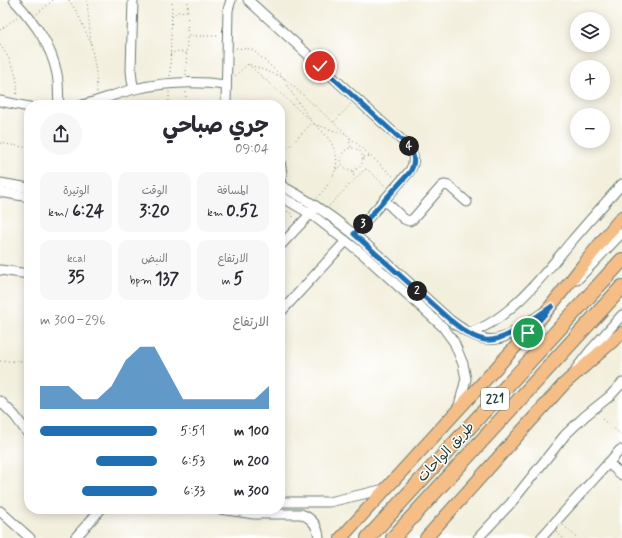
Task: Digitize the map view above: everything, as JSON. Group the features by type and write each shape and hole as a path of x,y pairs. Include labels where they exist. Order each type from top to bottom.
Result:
{"highway":[{"name":"طريق الواحات","path":"368,538 622,260"},
{"name":"طريق الواحات","path":"393,538 622,287"}],"main road":[{"path":"341,538 552,306 574,276 622,217"},
{"path":"426,538 564,384 622,333"}],"street":[{"path":"14,0 40,31 53,58 57,75 59,100"},
{"path":"133,0 131,75 134,89"},
{"path":"226,100 228,10 231,0"},
{"path":"248,0 411,148 414,154 413,166 400,183 354,234"},
{"path":"99,100 134,89 169,83 186,82 226,85"},
{"path":"0,101 24,107"},
{"path":"0,183 24,187"},
{"path":"469,333 481,329 513,306 531,288 622,184"},
{"path":"384,200 404,219 409,221 413,219 444,185 449,186 467,202"},
{"path":"285,188 318,207 354,234 367,251 404,284 450,320 469,333 485,340 495,340 505,337 552,306 622,233"},
{"path":"0,192 24,196"},
{"path":"285,199 311,214 346,241 367,251"},
{"path":"285,241 318,207"},
{"path":"285,308 346,241"},
{"path":"0,270 24,274"},
{"path":"18,273 24,277"},
{"path":"404,284 443,326 454,342 463,364 466,379 458,409"},
{"path":"564,384 590,351 622,315"},
{"path":"478,538 511,503 565,435 585,416 610,396 622,382"},
{"path":"0,401 24,428"},
{"path":"541,538 620,450"},
{"path":"608,463 622,475"},
{"path":"285,502 329,502 385,489"},
{"path":"0,511 30,538"},
{"path":"74,538 95,514"},
{"path":"254,514 301,514 307,517 315,525 319,538"}],"path":[{"path":"0,30 53,0"},
{"path":"70,0 80,18 91,44"},
{"path":"87,0 91,44 96,72 96,100"},
{"path":"169,100 172,0"},
{"path":"186,100 188,0"},
{"path":"172,17 181,11 188,11"},
{"path":"187,36 228,36"},
{"path":"0,45 11,62 16,81 17,93 14,105"},
{"path":"227,48 253,50 400,183"},
{"path":"170,54 180,51 186,53"},
{"path":"248,64 283,78 312,122 348,136"},
{"path":"226,85 248,64"},
{"path":"248,64 312,122 331,142 336,157 335,170 318,207"},
{"path":"333,122 356,99"},
{"path":"285,151 312,122"},
{"path":"348,136 351,147"},
{"path":"0,143 24,147"},
{"path":"351,147 360,151 363,157 360,167 353,170 343,166 340,160 346,149 351,147"},
{"path":"363,157 371,156"},
{"path":"335,170 343,166"},
{"path":"318,207 354,179 363,169 367,169 392,192"},
{"path":"353,170 354,179"},
{"path":"285,210 293,215 294,231"},
{"path":"0,361 24,361"},
{"path":"602,419 622,435"},
{"path":"558,519 578,538"}],"route":[{"path":"320,66 411,148 414,154 413,166 410,172 354,234 450,320 464,330 485,340 495,340 505,337 552,306 528,333"}]}
